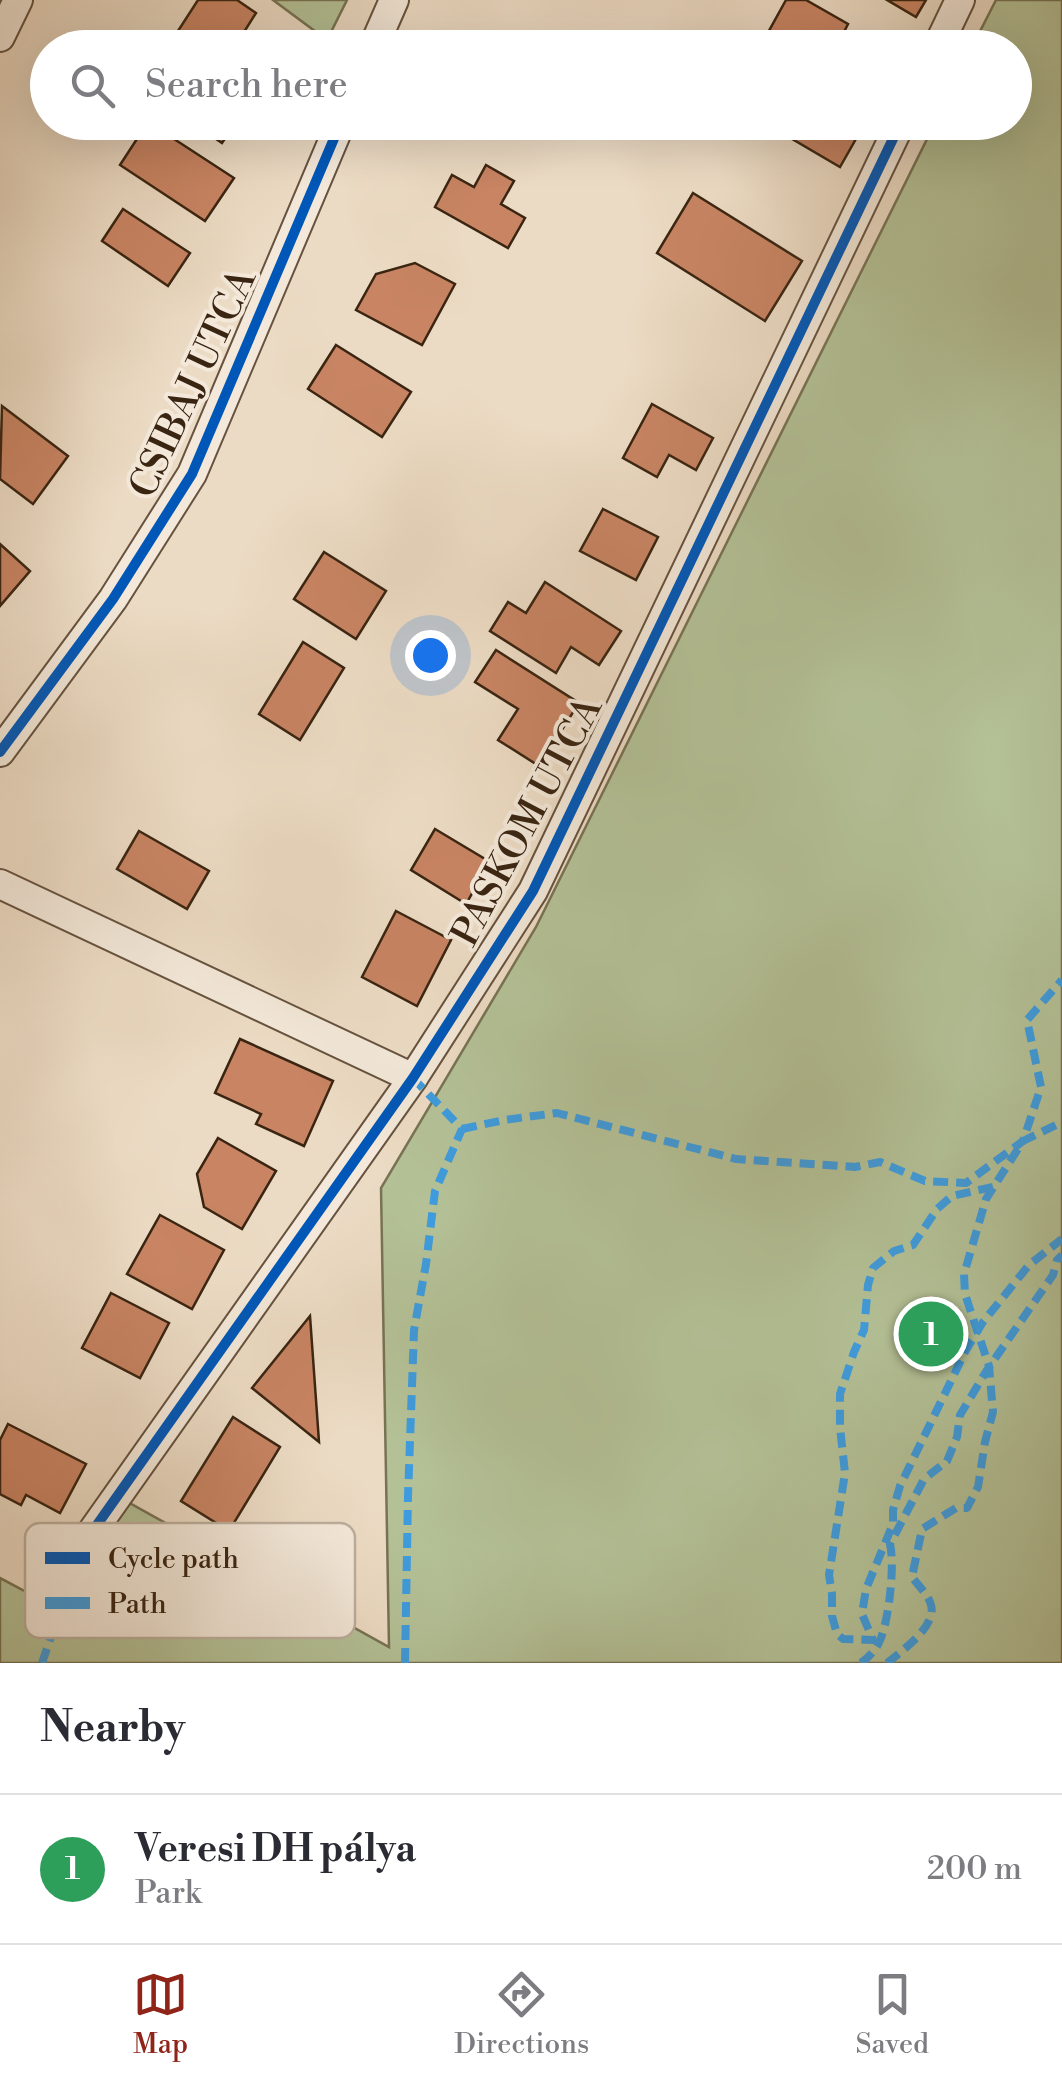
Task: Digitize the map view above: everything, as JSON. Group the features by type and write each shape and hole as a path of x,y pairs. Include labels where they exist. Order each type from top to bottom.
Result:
{"street":[{"path":"0,37 18,0"},
{"path":"382,30 394,0"},
{"path":"946,30 960,0"},
{"name":"CSIBAJ UTCA","path":"0,752 113,600 192,474 333,140"},
{"name":"PASKOM UTCA","path":"98,1523 412,1078 533,891 892,140"},
{"path":"0,884 412,1078"}],"green space":[{"path":"273,0 347,0 332,30 314,30"},
{"path":"996,0 1062,0 1062,1663 0,1663 0,1578 25,1591 25,1638 355,1638 355,1628 389,1647 381,1188 536,927 927,140 1032,140 1032,30 981,30"},
{"path":"124,1500 165,1523 107,1523"}],"building":[{"path":"198,0 237,0 256,13 245,30 179,30"},
{"path":"786,0 806,0 848,24 845,30 769,30"},
{"path":"887,0 926,0 916,17"},
{"path":"136,140 176,140 234,178 205,221 120,165"},
{"path":"794,140 855,140 840,167"},
{"path":"486,165 514,181 501,204 525,218 508,248 435,207 452,175 474,187"},
{"path":"693,193 802,261 765,321 657,253"},
{"path":"123,209 190,253 168,286 102,241"},
{"path":"415,263 455,284 422,345 356,310 376,274"},
{"path":"336,345 411,392 382,437 308,389"},
{"path":"652,404 713,438 696,470 669,455 657,477 623,458"},
{"path":"2,406 68,456 33,504 0,479"},
{"path":"603,509 658,537 636,580 580,551"},
{"path":"0,544 30,571 0,606"},
{"path":"324,552 386,591 356,639 294,599"},
{"path":"545,582 621,631 599,665 571,647 556,673 490,631 508,602 526,613"},
{"path":"303,642 344,668 300,740 259,714"},
{"path":"496,650 579,703 539,766 498,740 518,709 475,682"},
{"path":"435,829 490,862 466,904 411,870"},
{"path":"139,831 209,871 187,909 117,869"},
{"path":"396,911 451,940 417,1006 362,977"},
{"path":"240,1039 333,1081 304,1146 256,1124 261,1114 215,1093"},
{"path":"218,1138 276,1171 242,1229 204,1207 197,1174"},
{"path":"160,1215 224,1250 192,1309 127,1274"},
{"path":"111,1293 169,1323 140,1378 82,1348"},
{"path":"310,1316 319,1442 252,1388"},
{"path":"233,1417 280,1447 234,1523 216,1523 181,1501"},
{"path":"8,1424 86,1464 60,1513 26,1495 21,1505 0,1494 0,1440"}],"marked path":[{"path":"462,1129 557,1113 736,1159 855,1167 880,1162 925,1181 966,1183 1023,1141 1041,1087 1027,1020 1062,980"},
{"path":"405,1663 414,1330 435,1191 462,1129 413,1078"},
{"path":"887,1663 929,1621 931,1605 912,1577 922,1529 956,1508 967,1508 978,1487 993,1412 989,1366 965,1294 964,1274 986,1199 1023,1141 1062,1122"},
{"path":"993,1187 952,1196 937,1209 913,1245 894,1251 873,1268 864,1330 840,1394 845,1473 829,1575 832,1616 837,1634 843,1639 873,1640 862,1614 866,1589 893,1524 900,1486 966,1350 983,1322 1029,1265 1062,1239"},
{"path":"861,1663 875,1649 884,1629 891,1578 890,1544 924,1479 947,1461 957,1437 960,1415 1053,1275 1062,1255"},
{"path":"42,1663 51,1638"}],"cycle path":[{"path":"0,752 113,599 192,474 333,140"},
{"path":"98,1523 413,1078 533,891 892,140"}],"place":[{"name":"Veresi DH pálya","path":"931,1334"}]}
